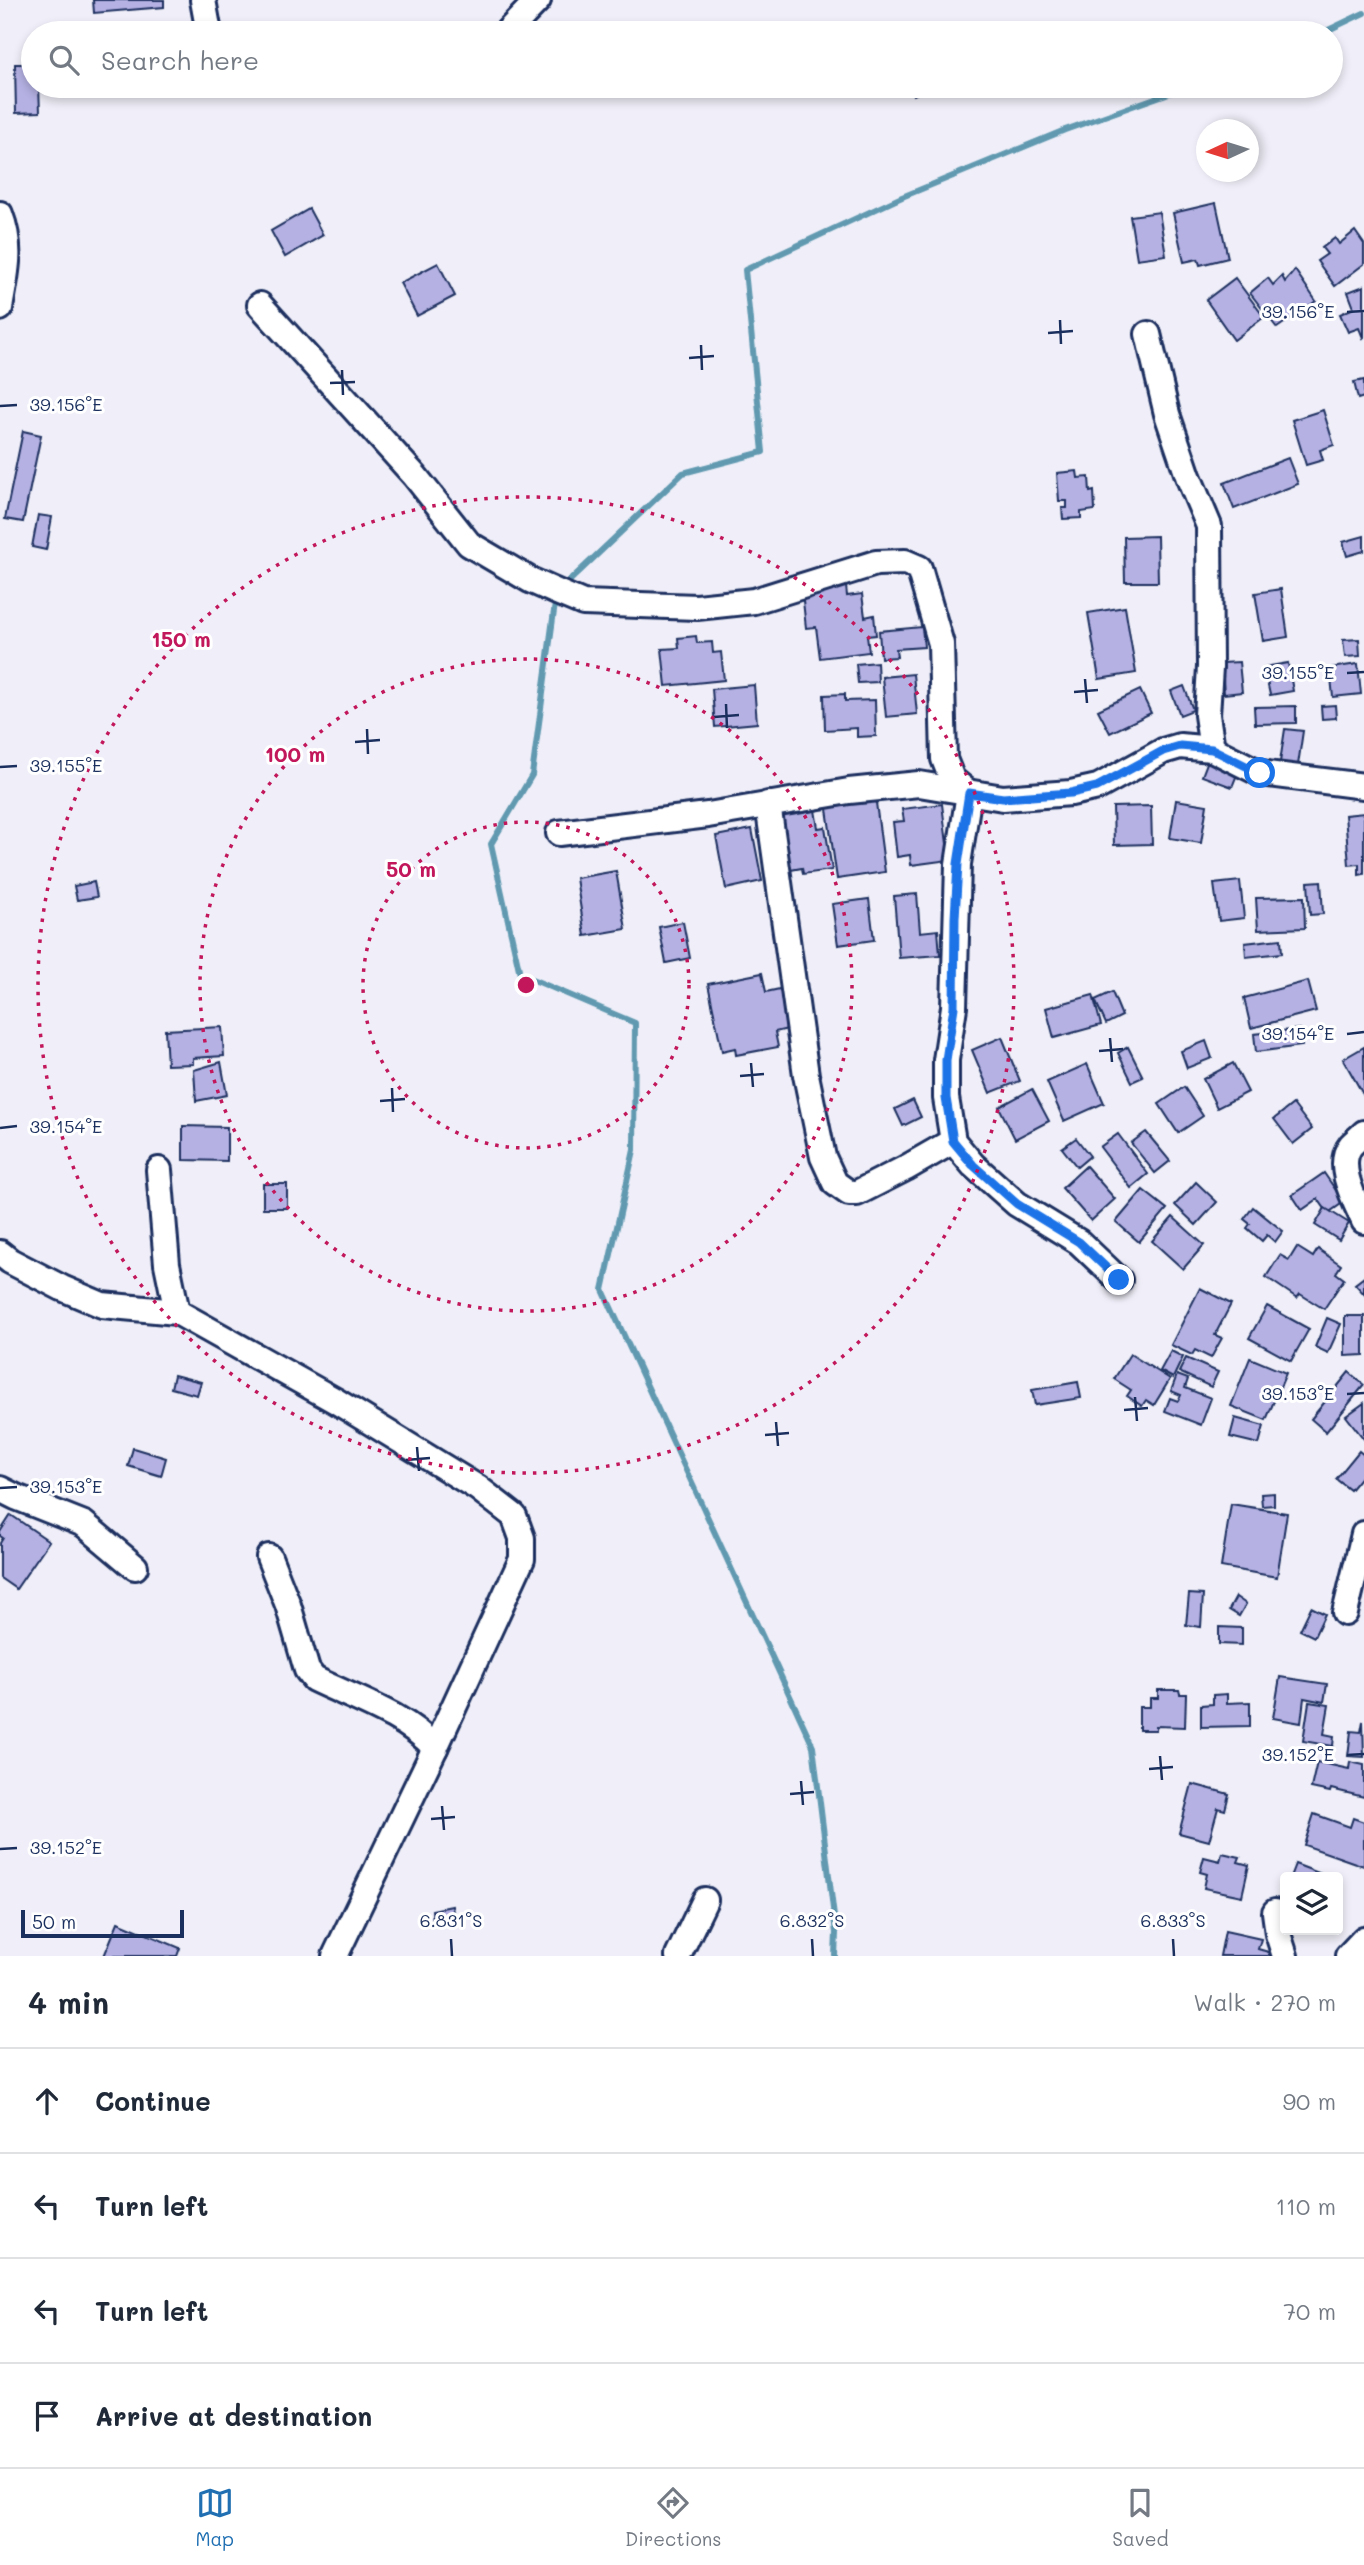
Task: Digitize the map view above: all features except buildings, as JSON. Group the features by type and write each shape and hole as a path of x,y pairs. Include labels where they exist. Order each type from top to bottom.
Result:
{"street":[{"path":"203,0 207,21"},
{"path":"518,21 538,0"},
{"path":"0,214 7,231 9,248 0,308"},
{"path":"260,304 415,476 469,544 530,580 583,603 696,607 754,601 876,563 905,562 919,568 941,644 944,759 952,779 969,793"},
{"path":"1148,334 1167,414 1188,476 1209,526 1210,667 1207,715 1212,749"},
{"path":"559,833 708,815 849,791 919,784 1003,798 1071,793 1097,787 1163,751 1180,746 1212,749 1260,773 1364,786"},
{"path":"969,793 958,864 954,1007 946,1060 946,1098 953,1141 973,1165 1017,1204 1079,1242 1119,1280"},
{"path":"768,804 806,1075 823,1157 835,1183 849,1194 857,1193 953,1141"},
{"path":"1364,1133 1349,1147 1345,1168 1347,1182 1364,1221"},
{"path":"159,1170 167,1264 177,1312"},
{"path":"0,1253 62,1288 102,1305 177,1312 336,1401 478,1489 514,1516 522,1538 523,1559 335,1956"},
{"path":"0,1489 85,1524 135,1567"},
{"path":"1345,1613 1364,1534"},
{"path":"269,1557 288,1605 307,1670 314,1679 405,1722 435,1748"},
{"path":"678,1956 705,1900"},
{"path":"1275,1912 1285,1956"},
{"path":"1348,1956 1364,1940"}],"waterway":[{"path":"1343,23 1364,13"},
{"path":"562,588 683,473 763,452 745,270 902,197 1065,130 1155,98"},
{"path":"556,596 532,775 491,844 520,974 635,1023 634,1150 603,1290 813,1746 836,1933 835,1956"}],"route":[{"path":"1119,1280 1079,1242 1017,1204 973,1165 953,1141 946,1098 946,1060 954,1007 958,864 969,793 1003,798 1030,798 1071,793 1097,787 1163,751 1192,745 1212,749 1260,773"}]}
